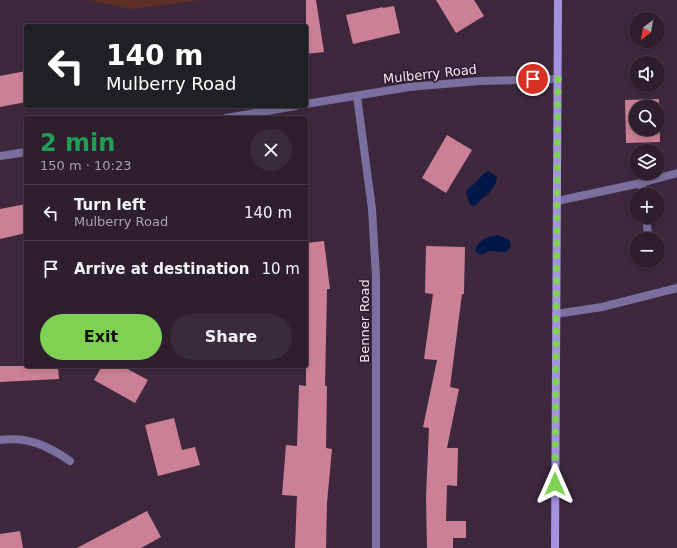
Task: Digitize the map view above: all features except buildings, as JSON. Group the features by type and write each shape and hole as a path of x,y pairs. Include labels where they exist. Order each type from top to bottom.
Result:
{"main road":[{"path":"555,548 558,0"}],"street":[{"name":"Mulberry Road","path":"308,104 409,87 500,80 558,79"},
{"name":"Benner Road","path":"357,96 372,209 376,277 376,548"},
{"path":"238,116 284,108"},
{"path":"0,156 24,152"},
{"path":"557,201 641,183 677,173"},
{"path":"641,183 642,188"},
{"path":"556,314 602,307 677,288"},
{"path":"0,440 31,440 52,449 70,461"}],"shaded area":[{"path":"89,0 201,0 131,9"}],"water":[{"path":"488,171 497,177 494,187 475,206 470,205 466,193 467,191"},
{"path":"498,235 509,240 511,246 506,252 488,251 481,254 475,251 481,241"}],"route":[{"path":"533,79 558,79 555,484"}]}
